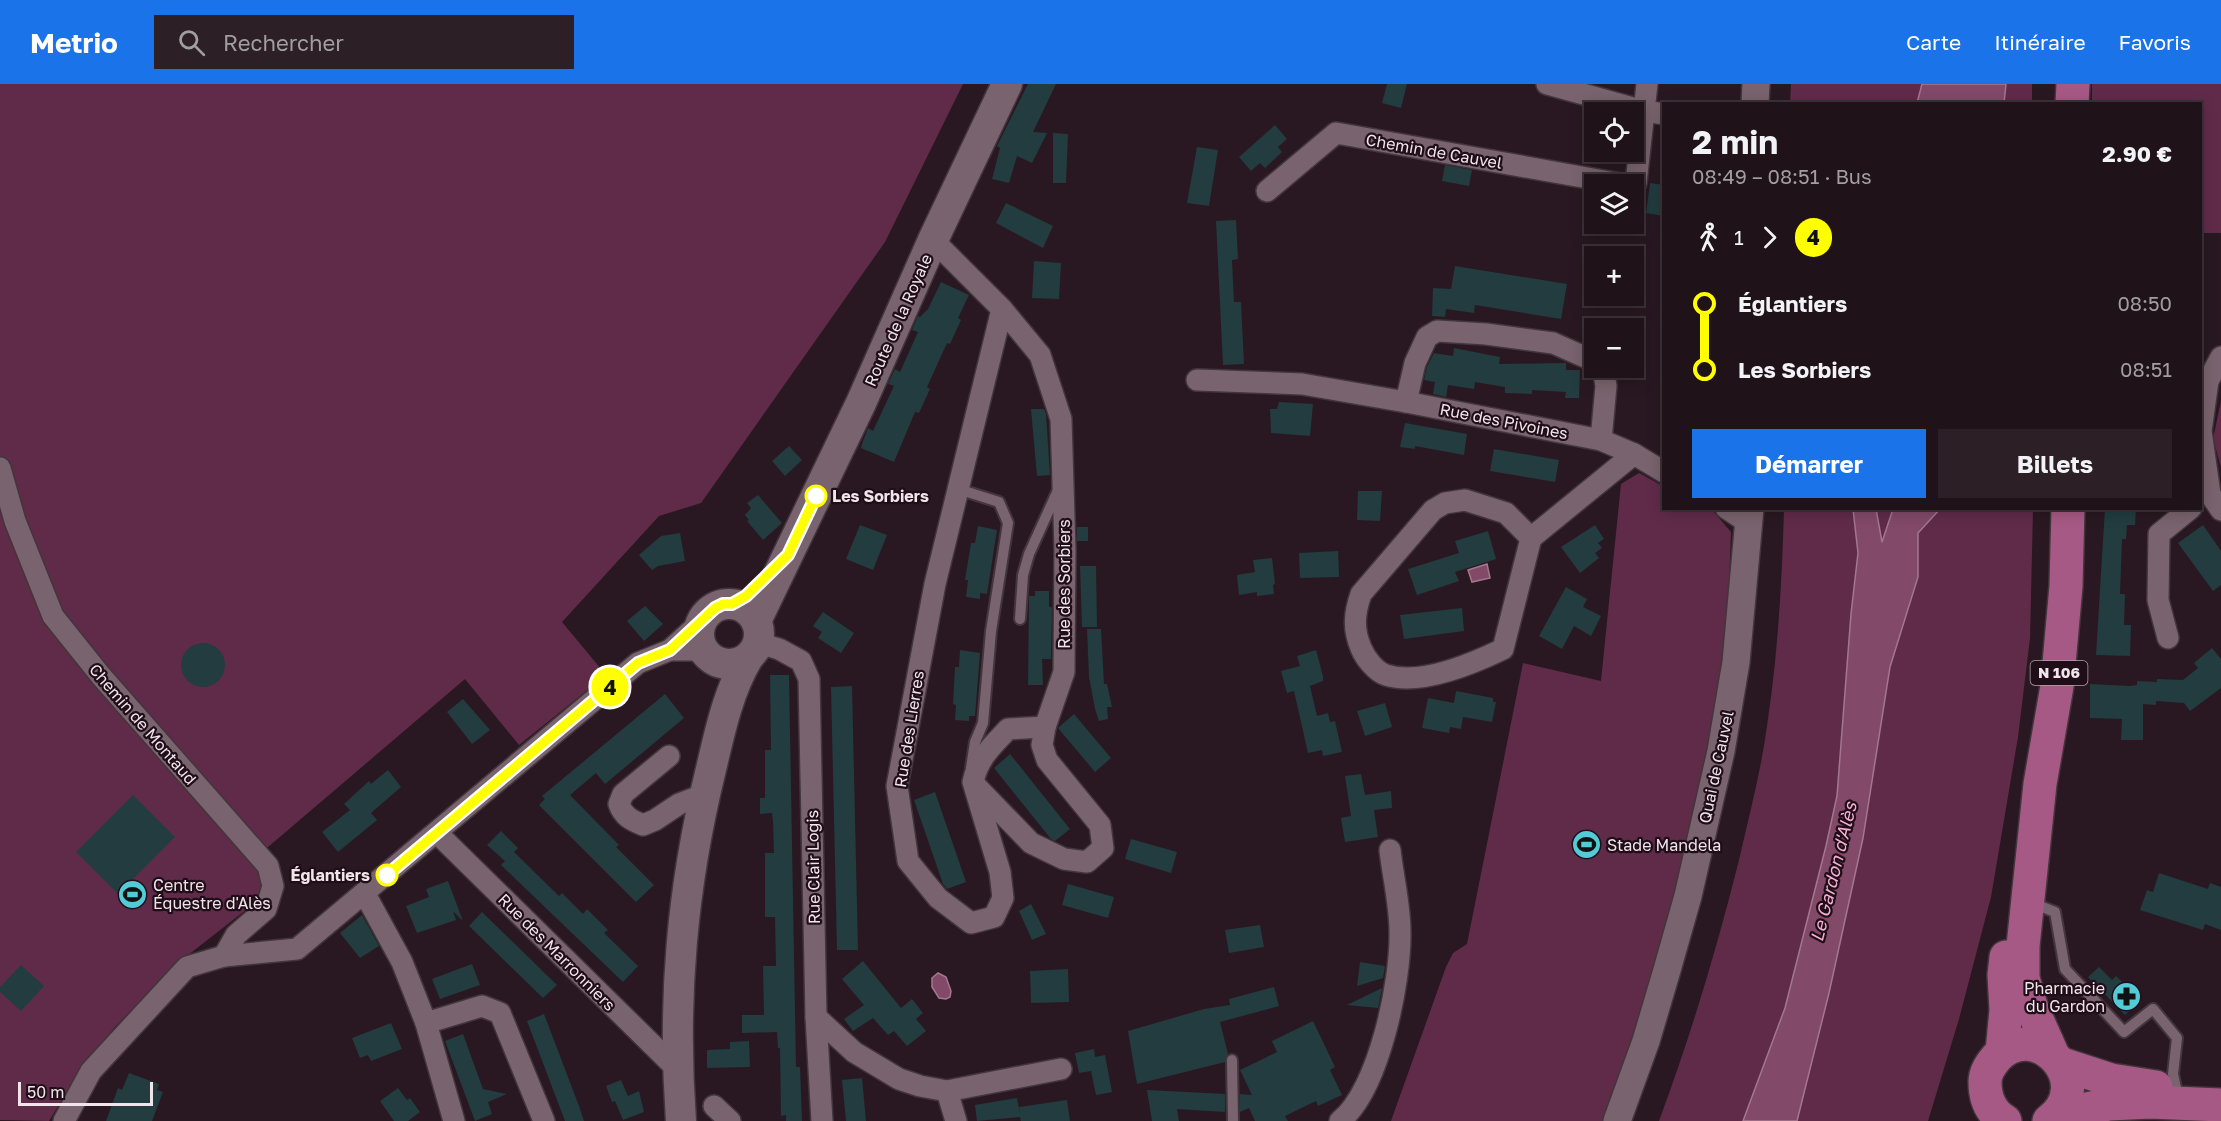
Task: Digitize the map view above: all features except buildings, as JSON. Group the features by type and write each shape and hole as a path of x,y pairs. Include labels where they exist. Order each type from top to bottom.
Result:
{"main road":[{"name":"Route de la Royale","path":"681,1121 677,1069 677,1014 684,910 693,849 705,794 729,697 738,674 749,631 861,403 933,240 1007,84"},
{"path":"2072,102 2073,84"},
{"name":"N 106","path":"2057,1059 2031,1006 2023,978 2023,946 2040,783 2057,686 2066,586 2068,510"},
{"path":"712,657 733,664 749,631 723,604 715,608 702,621 699,637 712,657 729,697"},
{"name":"N 106","path":"2002,1052 2006,1010 2004,975 2009,936 2034,835"},
{"path":"1993,1116 1985,1093 1985,1077 1991,1063 2002,1052 2027,1045 2040,1047 2057,1059 2111,1080 2176,1088 2221,1090"},
{"path":"2052,1118 2064,1104 2067,1091 2067,1077 2057,1059"},
{"path":"2052,1118 2109,1104 2150,1102 2221,1106"}],"street":[{"path":"1547,84 1654,112"},
{"name":"Chemin de Cauvel","path":"1638,174 1654,112 1647,84"},
{"path":"1755,102 1756,84"},
{"name":"Chemin de Cauvel","path":"1267,191 1336,134 1584,178"},
{"name":"Rue des Sorbiers","path":"933,240 1002,309 1040,355 1060,419 1065,550 1064,672 1045,727"},
{"name":"Rue des Lierres","path":"973,782 1000,872 1003,898 994,917 971,923 938,898 908,861 897,786 935,584 1002,309"},
{"path":"1406,402 1415,363 1427,337 1437,331 1486,334 1553,343 1584,357"},
{"path":"2202,418 2208,381 2221,357"},
{"path":"1601,440 1606,386 1605,378"},
{"name":"Rue des Pivoines","path":"1197,380 1302,384 1601,440 1634,454 1662,471"},
{"path":"2202,445 2210,502"},
{"path":"1531,538 1506,513 1465,500 1445,503 1433,510 1361,594 1356,608 1354,628 1362,651 1384,675 1415,678 1471,665 1503,649 1531,538 1634,454"},
{"name":"Chemin de Montaud","path":"0,468 15,521 53,616 101,676 268,866 273,886 266,909 236,935 224,956"},
{"path":"1732,510 1750,516"},
{"path":"2168,638 2158,600 2159,534 2189,510"},
{"name":"Quai de Cauvel","path":"1617,1121 1646,1041 1688,896 1721,751 1736,662 1750,516"},
{"path":"64,1121 91,1071 187,967 224,956 297,949 366,894 638,663 670,650 702,621"},
{"name":"Rue Clair Logis","path":"749,631 801,661 809,679 816,1017 822,1121"},
{"path":"670,650 693,650 712,657"},
{"path":"1045,727 1042,745 1047,760 1100,825 1103,848 1087,862 1064,859 1031,843 973,782 976,767 987,751 1008,729 1045,727"},
{"path":"669,756 623,794 619,804 622,812 643,825 656,820 679,804 705,794"},
{"name":"Rue des Marronniers","path":"437,833 677,1069"},
{"path":"1340,1121 1359,1101 1377,1058 1394,998 1400,932 1390,850"},
{"path":"366,894 402,962 426,1023 454,1121"},
{"path":"426,1023 482,1006 500,1013 544,1121"},
{"path":"816,1017 854,1052 899,1079 947,1091 1061,1069"},
{"path":"947,1091 956,1121"},
{"path":"714,1106 730,1121"}],"lane":[{"path":"1020,619 1023,575 1029,554 1054,496 1063,482"},
{"path":"958,489 999,502 1008,523 991,631 983,723 970,763 973,782"},
{"path":"2027,901 2055,912 2065,969 2124,1032 2153,1009 2177,1038 2173,1074 2176,1088"},
{"path":"1232,1060 1233,1121"}],"shaded area":[{"path":"0,84 963,84 885,242 701,503 659,516 562,622 606,675 519,745 465,679 254,859 267,873 260,899 174,966 114,1028 72,1083 49,1121 0,1120"},
{"path":"1791,84 1922,84 1917,102 1790,102"},
{"path":"2006,84 2032,84 2032,102 2004,102"},
{"path":"2092,84 2221,84 2221,233 2202,233 2202,102 2092,102"},
{"path":"2221,401 2221,467 2213,439"},
{"name":"Stade Mandela","path":"1639,473 1662,485 1662,510 1709,510 1714,512 1731,532 1728,611 1717,715 1674,900 1638,1025 1605,1119 1604,1121 1391,1121 1446,967 1453,953 1467,944 1523,663 1601,681 1621,484"},
{"path":"1784,510 1853,510 1858,553 1837,796 1785,1008 1743,1121 1659,1121 1693,1024 1739,860 1758,777 1771,699 1781,591"},
{"path":"1876,510 1893,510 1882,543"},
{"path":"1939,510 2033,510 2030,638 2018,737 1991,897 1959,1019 1928,1121 1797,1121 1845,922 1890,667 1918,577 1918,533"}],"water":[{"path":"1922,84 2006,84 2004,102 1917,102"},
{"name":"Le Gardon d'Alès","path":"1853,510 1876,510 1882,542 1893,510 1939,510 1918,533 1918,577 1890,667 1863,838 1829,993 1797,1121 1743,1121 1785,1008 1837,796 1858,553"},
{"path":"1487,564 1490,578 1472,582 1468,570"},
{"path":"938,973 946,977 951,991 950,997 946,999 939,998 932,987 932,978"}],"bus line":[{"name":"4","path":"387,875 638,663 670,650 715,608 723,604 732,604 746,596 788,555 816,496"}],"place":[{"name":"Les Sorbiers","path":"816,496"},
{"name":"Stade Mandela","path":"1586,845"},
{"name":"Églantiers","path":"387,875"},
{"name":"Centre Équestre d'Alès","path":"132,894"},
{"name":"Pharmacie du Gardon","path":"2126,997"}]}
